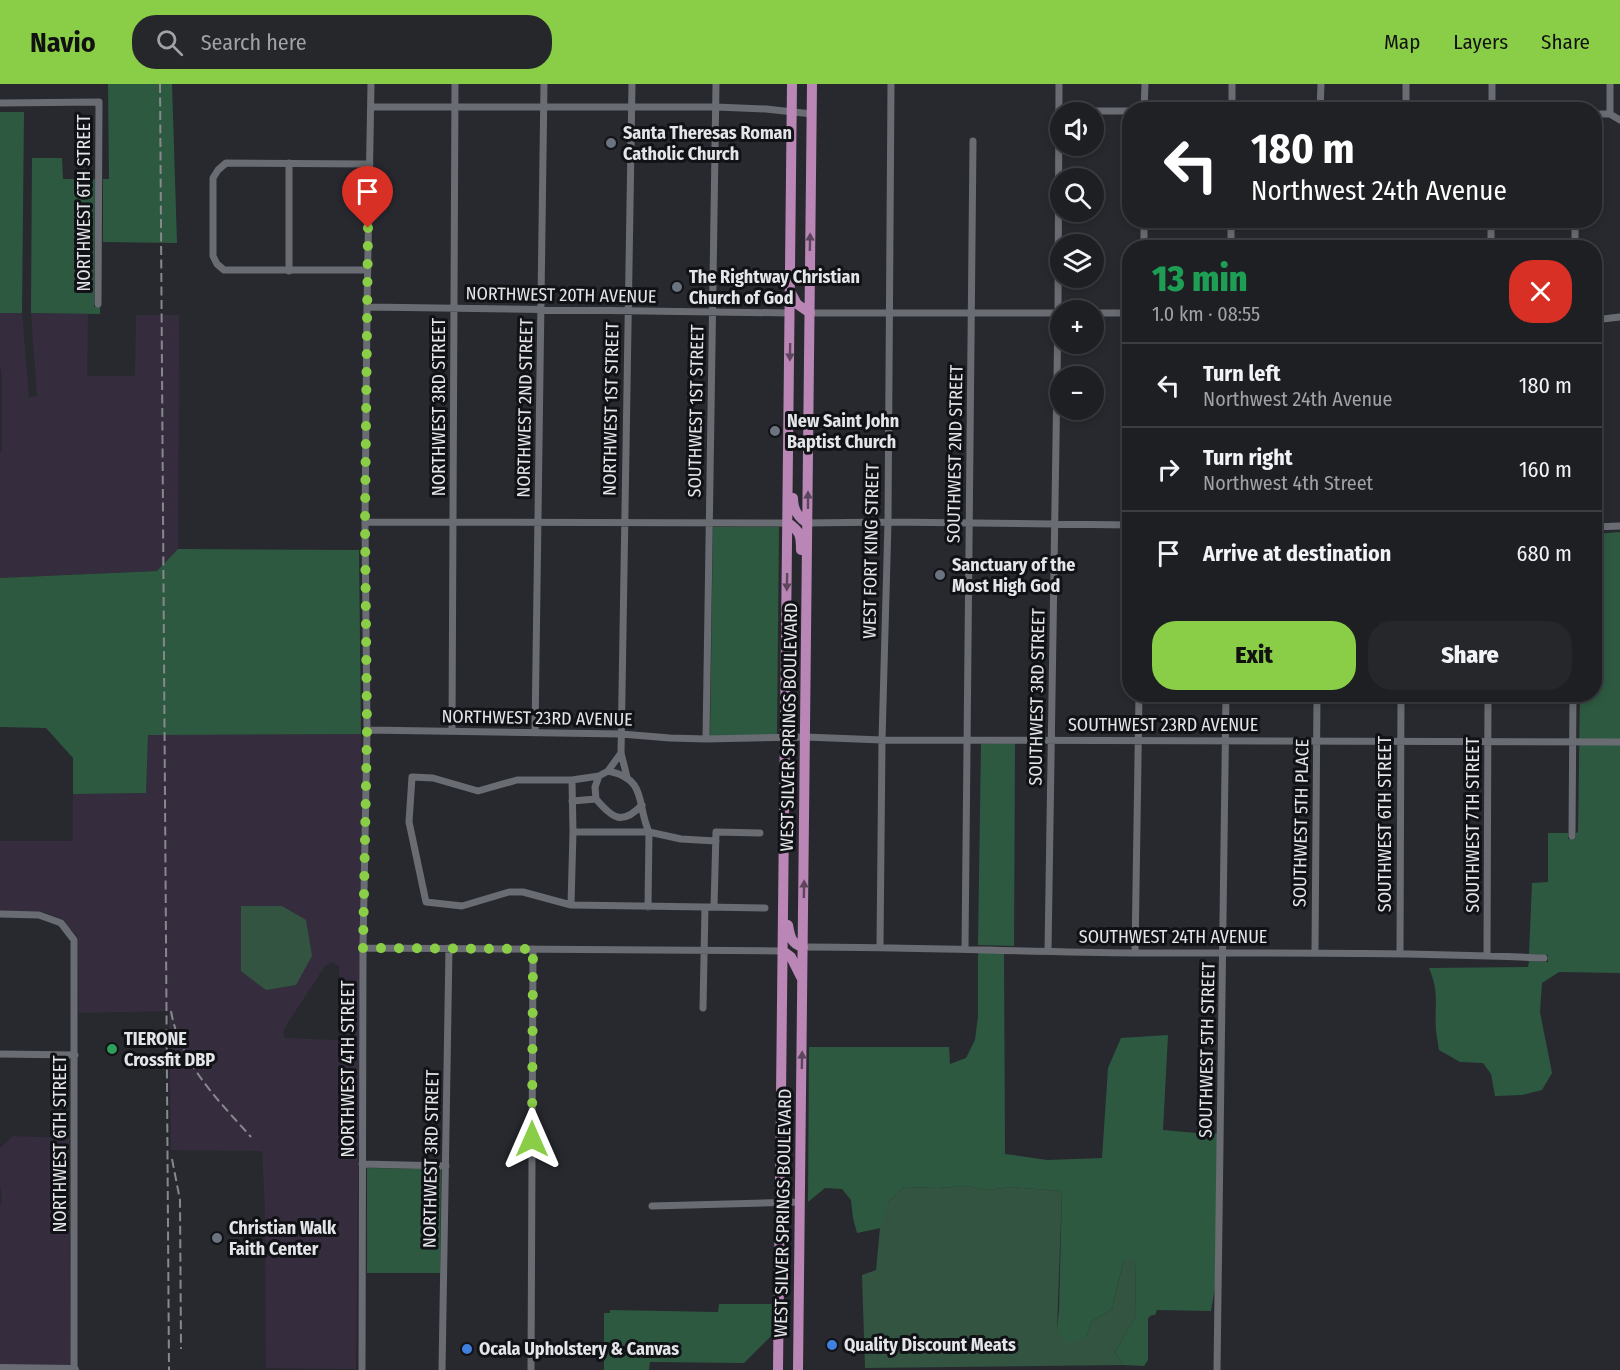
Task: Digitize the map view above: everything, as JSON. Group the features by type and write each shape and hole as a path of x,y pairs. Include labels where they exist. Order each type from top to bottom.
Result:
{"main road":[{"name":"WEST SILVER SPRINGS BOULEVARD","path":"778,1370 792,84"},
{"name":"WEST SILVER SPRINGS BOULEVARD","path":"798,1370 812,84"},
{"path":"790,291 798,304 810,313"},
{"path":"790,313 802,323 809,336"},
{"path":"788,453 793,457 795,512 807,523"},
{"path":"788,523 796,528 801,540 800,605 807,614"},
{"path":"784,912 793,943 803,947"},
{"path":"783,951 791,957 802,980"},
{"path":"0,1369 74,1370"}],"street":[{"name":"NORTHWEST 4TH STREET","path":"362,1370 363,948 367,730 365,522 371,84"},
{"name":"NORTHWEST 3RD STREET","path":"452,731 455,84"},
{"name":"NORTHWEST 2ND STREET","path":"535,732 544,84"},
{"name":"NORTHWEST 1ST STREET","path":"627,777 621,753 621,734 632,84"},
{"name":"SOUTHWEST 1ST STREET","path":"706,739 716,84"},
{"name":"WEST FORT KING STREET","path":"880,947 882,740 888,522 891,84"},
{"name":"SOUTHWEST 3RD STREET","path":"1059,84 1059,102"},
{"path":"1144,84 1144,102"},
{"path":"1232,84 1232,102"},
{"path":"1320,102 1321,84"},
{"path":"1406,84 1406,102"},
{"path":"1492,84 1492,102"},
{"path":"1610,84 1610,114"},
{"name":"NORTHWEST 6TH STREET","path":"0,104 99,102 98,304"},
{"path":"371,107 716,107 812,114"},
{"path":"1104,111 1122,111"},
{"path":"1602,114 1610,114 1620,120"},
{"name":"SOUTHWEST 2ND STREET","path":"965,949 973,141"},
{"name":"SOUTHWEST 3RD STREET","path":"1059,156 1059,300"},
{"path":"367,270 224,270 213,256 213,178 226,163 370,165"},
{"path":"289,271 290,163"},
{"name":"NORTHWEST 20TH AVENUE","path":"367,307 790,313"},
{"path":"810,313 1050,313"},
{"path":"1104,313 1122,313"},
{"path":"1602,319 1620,317"},
{"name":"SOUTHWEST 3RD STREET","path":"1048,951 1058,354"},
{"path":"365,522 788,523"},
{"path":"807,523 1122,525"},
{"path":"1602,527 1620,526"},
{"path":"1135,952 1139,702"},
{"name":"SOUTHWEST 5TH STREET","path":"1217,1370 1226,702"},
{"name":"SOUTHWEST 5TH PLACE","path":"1315,952 1317,702"},
{"name":"SOUTHWEST 6TH STREET","path":"1400,953 1401,702"},
{"name":"SOUTHWEST 7TH STREET","path":"1487,955 1488,702"},
{"path":"1572,836 1573,702"},
{"name":"NORTHWEST 23RD AVENUE","path":"367,730 621,734 706,739"},
{"name":"SOUTHWEST 23RD AVENUE","path":"706,739 805,737 882,740 1620,742"},
{"path":"621,753 608,771 599,776 572,780 517,780 478,791 433,778 412,777 409,822 426,902 462,906 509,892 523,892 571,905 765,908"},
{"path":"608,771 618,773 633,782 642,805 649,832 648,907"},
{"path":"599,776 595,787 596,799 612,816 628,817 642,805"},
{"path":"571,905 572,780"},
{"path":"572,801 596,799"},
{"path":"573,832 649,832 681,839 716,841"},
{"path":"714,908 716,832 760,833"},
{"path":"703,1008 705,907"},
{"name":"NORTHWEST 6TH STREET","path":"0,914 39,915 61,923 74,940 74,1370"},
{"name":"SOUTHWEST 24TH AVENUE","path":"803,947 1400,953 1544,958"},
{"path":"363,948 783,951"},
{"name":"NORTHWEST 3RD STREET","path":"442,1370 449,948"},
{"path":"531,1370 533,949"},
{"path":"0,1054 75,1055"},
{"path":"362,1164 446,1166"},
{"path":"652,1206 800,1202"}],"shaded area":[{"path":"0,313 22,313 29,397 37,396 31,313 88,314 87,376 135,376 136,315 179,315 178,549 157,571 0,578 2,378"},
{"path":"361,734 356,1369 266,1368 265,1204 262,1151 171,1150 169,1011 79,1013 78,937 66,922 41,911 0,911 0,841 73,841 73,794 146,793 148,735","holes":["333,962 339,966 341,1038 335,1040 285,1038 283,1032 287,1024 325,966"]},
{"path":"13,1136 69,1138 70,1366 0,1365 0,1206 2,1200 0,1148"}],"green space":[{"path":"108,84 172,84 177,243 103,242 103,179 109,179"},
{"path":"0,112 24,112 22,313 0,313"},
{"path":"32,158 62,158 63,179 95,179 94,307 100,307 100,314 31,313"},
{"path":"713,527 779,527 777,735 710,736"},
{"path":"1620,532 1620,973 1559,972 1542,983 1540,1012 1552,1073 1542,1090 1522,1095 1495,1096 1491,1074 1483,1063 1460,1062 1439,1050 1436,1031 1436,993 1429,968 1528,967 1529,961 1548,962 1548,955 1529,954 1532,883 1548,882 1548,833 1568,833 1568,839 1575,839 1578,832 1580,702 1602,702 1602,533"},
{"path":"178,549 359,550 361,734 148,735 146,793 73,794 73,758 46,728 0,727 0,578 157,571"},
{"path":"1015,743 1014,946 978,945 981,744"},
{"path":"241,906 282,906 306,920 312,956 296,985 266,990 241,971"},
{"path":"978,953 1004,953 1005,1154 1047,1160 1102,1158 1108,1068 1121,1038 1168,1035 1163,1130 1220,1133 1218,1269 1211,1311 1157,1310 1155,1315 1148,1318 1148,1360 1144,1366 1123,1365 1115,1352 1136,1316 1135,1259 1124,1259 1112,1309 1092,1321 1086,1337 1068,1343 1057,1330 1062,1191 1011,1187 987,1190 966,1186 904,1187 889,1201 881,1228 857,1233 851,1200 842,1189 825,1188 808,1202 809,1047 949,1047 950,1064 966,1058 975,1040 978,1016"},
{"path":"367,1168 441,1169 440,1273 367,1273"},
{"path":"966,1186 987,1190 1011,1187 1062,1191 1057,1330 1086,1337 1092,1321 1112,1309 1124,1259 1135,1259 1136,1316 1115,1352 1123,1365 865,1368 862,1275 876,1270 880,1228 889,1201 904,1187"},
{"path":"719,1304 772,1304 771,1336 744,1363 650,1362 649,1370 604,1370 604,1313 610,1313 610,1310 718,1312"}],"railway":[{"path":"160,84 169,1370"},
{"path":"171,1011 183,1047 202,1080 251,1137"},
{"path":"172,1159 180,1200 181,1349"}],"place":[{"name":"Santa Theresas Roman Catholic Church","path":"611,143"},
{"name":"The Rightway Christian Church of God","path":"677,287"},
{"name":"New Saint John Baptist Church","path":"775,431"},
{"name":"Sanctuary of the Most High God","path":"940,575"},
{"name":"TIERONE Crossfit DBP","path":"112,1049"},
{"name":"Christian Walk Faith Center","path":"217,1238"},
{"name":"Quality Discount Meats","path":"832,1345"},
{"name":"Ocala Upholstery & Canvas","path":"467,1349"}],"route":[{"path":"368,228 365,522 367,730 363,948 533,949 532,1139"}]}
